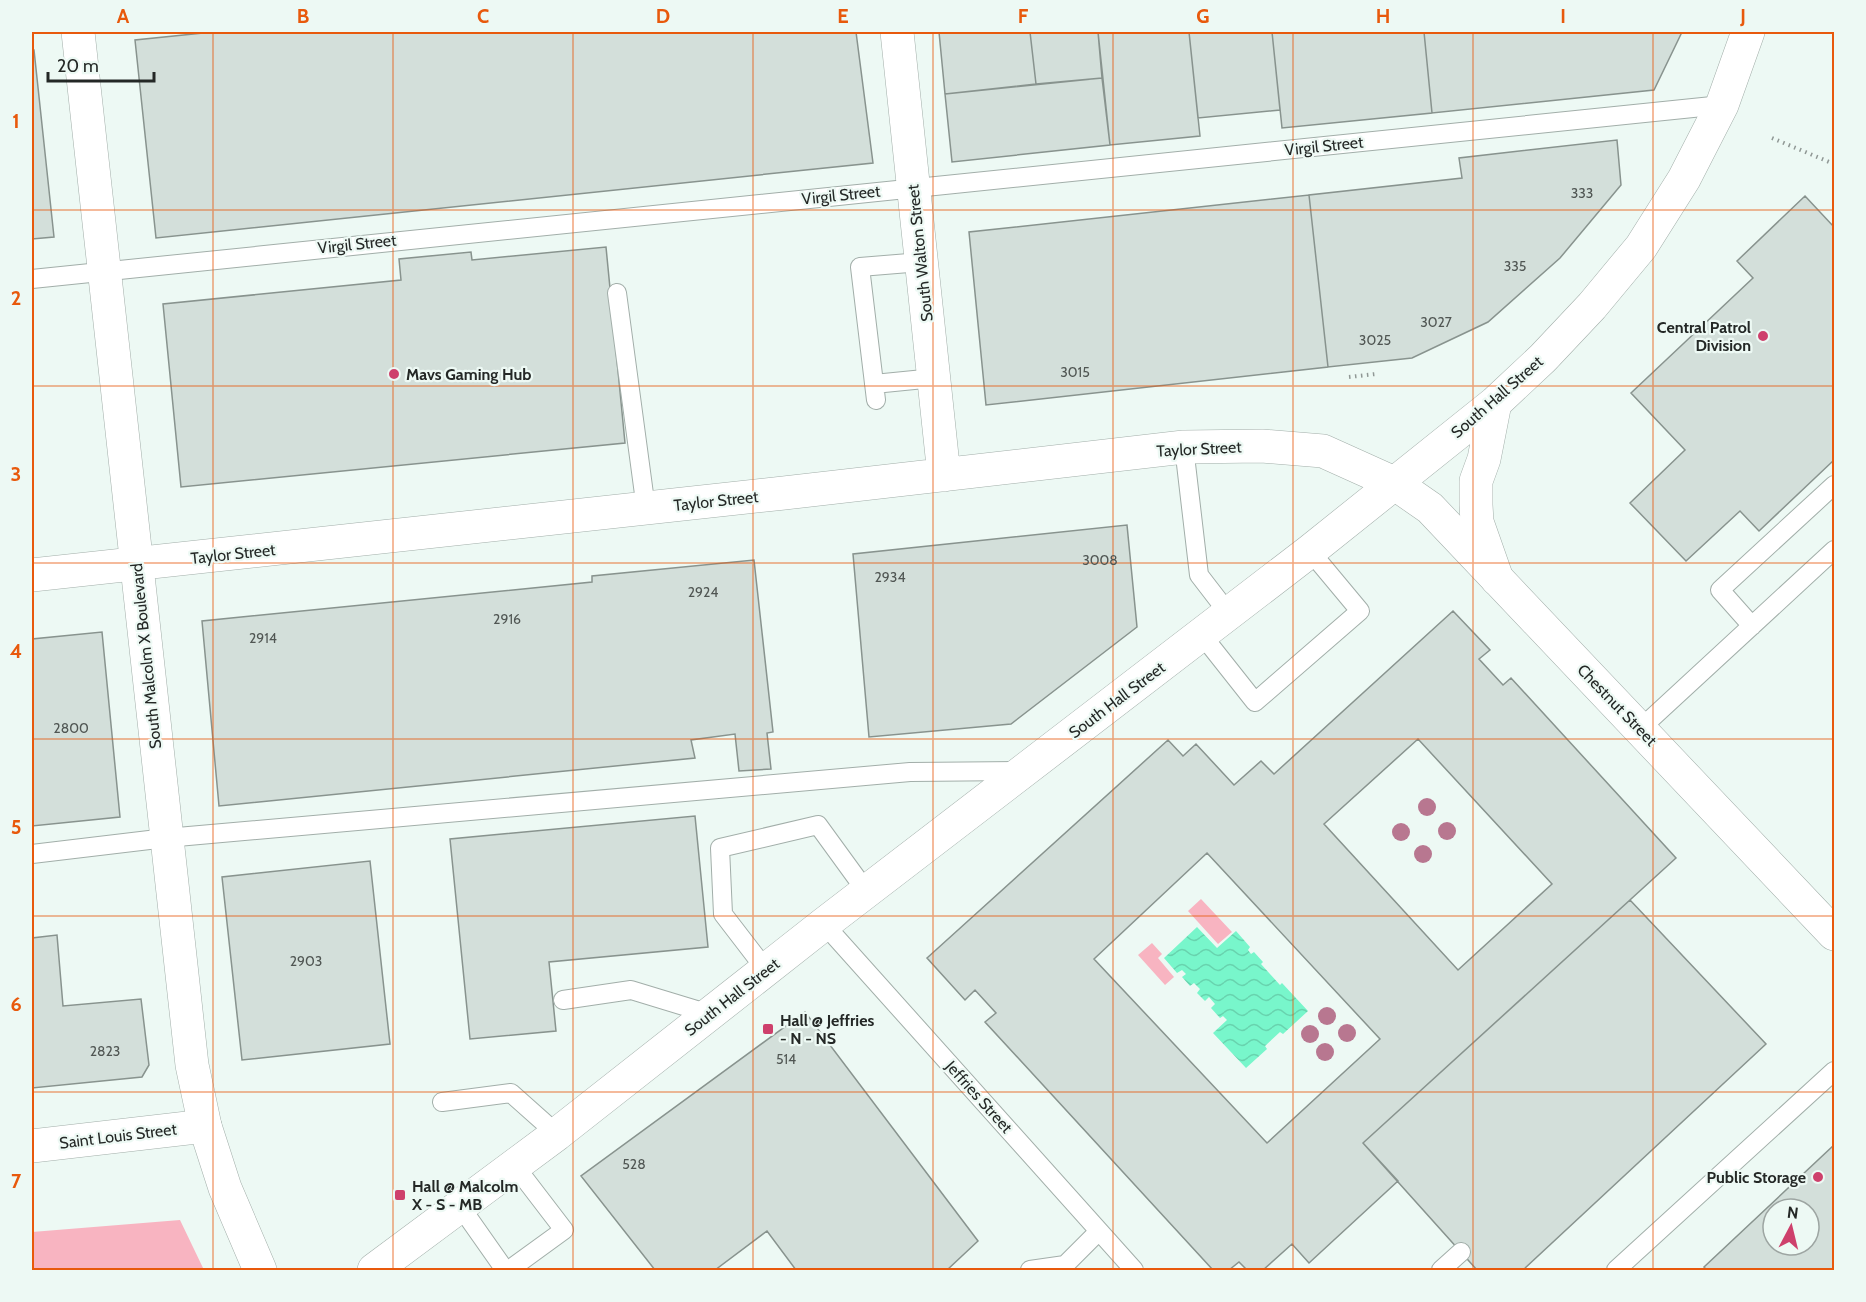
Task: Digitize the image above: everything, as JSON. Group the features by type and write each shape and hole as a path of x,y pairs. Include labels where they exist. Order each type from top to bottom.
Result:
{"street":[{"name":"South Malcolm X Boulevard","path":"78,32 192,1065 205,1126 225,1188 260,1270"},
{"name":"South Walton Street","path":"897,32 944,475"},
{"name":"South Hall Street","path":"374,1270 557,1134 824,924 1310,551 1495,403 1543,358 1592,306 1641,247 1684,179 1722,105 1748,32"},
{"path":"1495,403 1484,459 1476,481 1476,505 1478,522 1497,579"},
{"name":"Taylor Street","path":"32,575 646,509 1184,447 1262,446 1323,451 1394,483"},
{"name":"Chestnut Street","path":"1394,483 1430,508 1834,934"},
{"name":"Saint Louis Street","path":"32,1146 205,1126"}],"lane":[{"name":"Virgil Street","path":"32,279 1722,105"},
{"path":"921,262 860,267 875,392 933,378"},
{"path":"617,293 646,509"},
{"path":"1184,447 1198,575 1229,614"},
{"path":"1752,626 1720,590 1834,485"},
{"path":"1640,729 1834,550"},
{"path":"1202,635 1255,702 1360,611 1310,551"},
{"path":"32,854 166,838 910,772 1023,771"},
{"path":"766,970 723,914 720,848 818,825 867,891"},
{"name":"Jeffries Street","path":"824,924 1134,1270"},
{"path":"563,1000 631,990 710,1014"},
{"path":"1616,1270 1636,1264 1834,1071"},
{"path":"442,1102 511,1093 557,1134"},
{"path":"460,1206 507,1270 564,1230 515,1166"},
{"path":"1029,1270 1065,1265 1099,1231"},
{"path":"1441,1270 1461,1252"}],"path":[{"path":"1772,138 1834,164"},
{"path":"1349,376 1376,374"}],"shaded area":[{"path":"1201,899 1232,932 1218,944 1188,911"},
{"path":"1152,943 1162,954 1158,958 1174,977 1165,985 1138,955"},
{"path":"180,1220 204,1270 32,1270 32,1232"}],"water":[{"path":"1197,927 1217,948 1236,931 1250,947 1248,950 1251,954 1254,952 1263,962 1261,964 1280,985 1282,983 1308,1011 1283,1034 1280,1032 1265,1046 1267,1049 1246,1068 1213,1033 1227,1020 1223,1016 1220,1018 1211,1008 1215,1004 1209,997 1205,1001 1197,993 1200,989 1194,983 1190,986 1182,977 1186,974 1182,970 1177,973 1164,958"}],"building":[{"path":"213,32 856,32 873,163 156,238 135,40"},
{"path":"939,32 1030,32 1036,84 945,94"},
{"path":"1030,32 1098,32 1102,78 1036,84"},
{"path":"1098,32 1189,32 1200,136 1110,145"},
{"path":"1189,32 1272,32 1280,110 1198,118"},
{"path":"1272,32 1424,32 1432,113 1282,128"},
{"path":"1424,32 1682,32 1654,90 1432,113"},
{"path":"32,50 34,50 54,237 32,239"},
{"path":"1102,78 1110,145 952,162 945,94"},
{"path":"1617,140 1621,185 1560,258 1488,322 1412,358 1328,367 1309,195 1462,178 1459,158"},
{"path":"1309,195 1328,367 986,405 969,232"},
{"name":"Central Patrol Division","path":"1805,196 1834,227 1834,460 1759,531 1740,511 1686,561 1630,503 1685,450 1631,393 1753,278 1737,261"},
{"name":"Mavs Gaming Hub","path":"606,247 625,443 181,487 163,304 401,280 399,259 471,252 472,260"},
{"path":"1127,525 1137,627 1011,724 869,737 853,554"},
{"path":"754,560 773,732 767,733 771,769 739,771 735,734 691,740 695,758 219,806 202,621 592,582 592,576"},
{"path":"1453,611 1490,650 1479,659 1503,685 1511,678 1676,858 1363,1143 1398,1181 1309,1263 1292,1244 1263,1270 1247,1270 1239,1262 1229,1270 1213,1270 985,1022 996,1013 975,990 965,1000 927,958 1168,740 1183,756 1196,744 1234,785 1261,761 1274,774","holes":["1418,739 1552,884 1458,970 1324,824","1207,853 1380,1039 1267,1143 1094,959"]},
{"path":"102,632 120,817 32,826 32,639"},
{"path":"695,816 708,947 549,962 556,1031 470,1039 450,839"},
{"path":"370,861 390,1044 242,1060 222,877"},
{"path":"1630,900 1766,1044 1523,1270 1477,1270 1363,1143"},
{"path":"57,935 63,1006 141,999 149,1065 142,1077 32,1088 32,938"},
{"path":"805,1012 978,1241 947,1270 796,1270 767,1231 715,1270 655,1270 581,1176"},
{"name":"Public Storage","path":"1834,1145 1834,1270 1707,1270 1704,1267 1761,1214 1761,1257 1821,1257 1821,1197 1779,1197"}],"place":[{"name":"Central Patrol Division","path":"1763,336"},
{"name":"Mavs Gaming Hub","path":"394,374"},
{"name":"Hall @ Jeffries - N - NS","path":"768,1029"},
{"name":"Public Storage","path":"1818,1177"},
{"name":"Hall @ Malcolm X - S - MB","path":"400,1195"}]}
